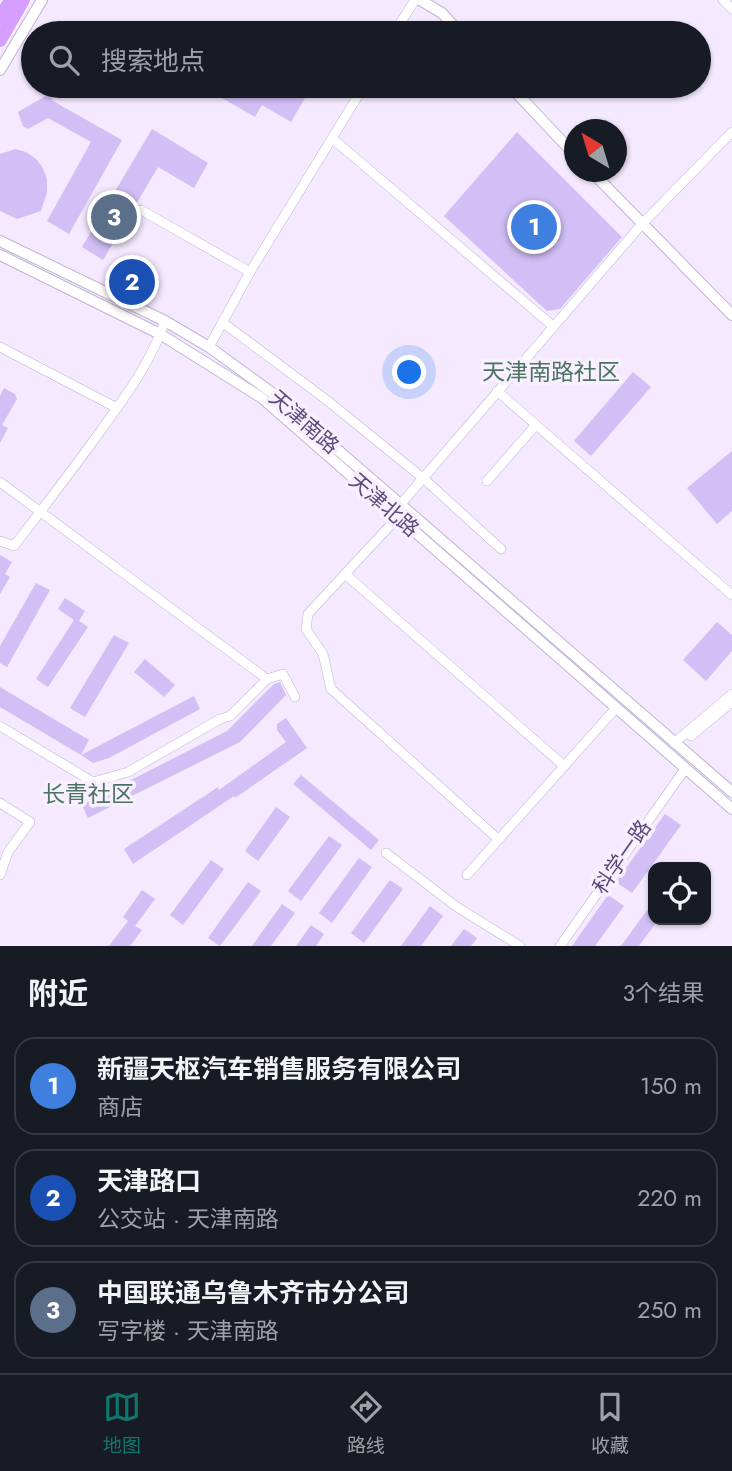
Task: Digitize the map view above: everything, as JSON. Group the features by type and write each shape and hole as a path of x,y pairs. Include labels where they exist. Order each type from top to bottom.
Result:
{"main road":[{"path":"0,18 11,0"},
{"path":"0,40 23,0"}],"street":[{"path":"29,21 42,0"},
{"path":"402,21 415,0"},
{"path":"420,0 442,13 449,21"},
{"path":"723,0 732,9"},
{"path":"0,70 21,35"},
{"path":"209,347 250,272 357,98"},
{"path":"521,98 564,142"},
{"path":"400,505 642,224 732,132"},
{"path":"334,139 554,327"},
{"path":"602,182 732,315"},
{"path":"141,210 250,272"},
{"name":"天津南路","path":"0,241 164,321 209,347 271,392 732,792"},
{"name":"天津北路","path":"0,255 160,334 262,398 732,808"},
{"path":"0,541 14,546 40,512 142,372 164,321"},
{"path":"222,323 328,401 424,479 501,549"},
{"path":"0,347 117,408"},
{"path":"497,391 732,595"},
{"path":"487,481 535,426"},
{"path":"0,482 267,679"},
{"path":"398,517 308,614 306,629 323,654 331,689 498,839"},
{"path":"345,574 563,765"},
{"path":"0,726 93,782 128,772 220,719 230,716 267,679 283,674 295,696"},
{"path":"593,688 601,678"},
{"path":"677,744 732,694"},
{"path":"677,744 732,702"},
{"path":"467,875 616,708"},
{"name":"科学一路","path":"560,946 685,768"},
{"path":"0,803 30,822 8,852 0,875"},
{"path":"386,853 457,906 520,946"}],"building":[{"path":"42,98 51,98 122,140 69,234 47,221 91,142 48,118 28,129 23,126 18,112"},
{"path":"222,98 305,98 291,122 262,105 255,117"},
{"path":"152,129 208,163 194,188 158,167 103,260 82,247"},
{"path":"517,132 564,182 622,237 560,309 547,311 444,216"},
{"path":"15,149 36,159 47,180 47,192 41,211 17,219 0,211 0,154"},
{"path":"633,372 651,387 591,456 574,441"},
{"path":"4,388 15,394 17,399 2,425 8,428 0,443 0,396"},
{"path":"732,451 732,511 717,524 687,488"},
{"path":"0,555 12,562 5,574 10,577 0,594"},
{"path":"36,583 50,590 7,667 0,663 0,646"},
{"path":"65,598 85,611 79,621 88,627 48,687 36,679 74,620 58,609"},
{"path":"717,622 732,635 732,651 706,681 683,660"},
{"path":"114,635 129,643 85,717 70,708"},
{"path":"145,659 175,685 164,697 134,672"},
{"path":"280,682 286,695 240,742 88,818 82,805 227,731 274,684"},
{"path":"0,687 89,740 81,755 0,707"},
{"path":"194,696 200,709 109,758 93,763 81,755"},
{"path":"286,718 307,748 133,864 124,849 218,787 219,790 286,742 277,730 277,724"},
{"path":"301,775 379,840 371,850 293,784"},
{"path":"276,807 290,817 258,861 245,851"},
{"path":"665,814 681,825 654,862 648,862 648,871 632,893 616,882"},
{"path":"329,836 342,845 301,901 288,891"},
{"path":"359,858 372,867 332,923 319,913"},
{"path":"211,860 224,869 183,925 170,915"},
{"path":"390,880 403,889 364,943 351,933"},
{"path":"248,882 261,891 220,946 208,938"},
{"path":"142,890 155,899 135,926 142,930 130,946 109,946 128,921 123,917"},
{"path":"608,895 624,906 595,946 572,946"},
{"path":"282,904 295,913 271,946 252,946"},
{"path":"430,906 443,916 421,946 401,946"},
{"path":"648,909 648,925 654,925 639,946 621,946"},
{"path":"311,925 324,934 316,946 296,946"},
{"path":"464,929 477,938 471,946 451,946"}],"place":[{"name":"中国联通乌鲁木齐市分公司","path":"114,217"},
{"name":"新疆天枢汽车销售服务有限公司","path":"534,227"},
{"name":"天津路口","path":"132,282"}],"district":[{"name":"天津南路社区","path":"551,372"},
{"name":"长青社区","path":"88,794"}]}
